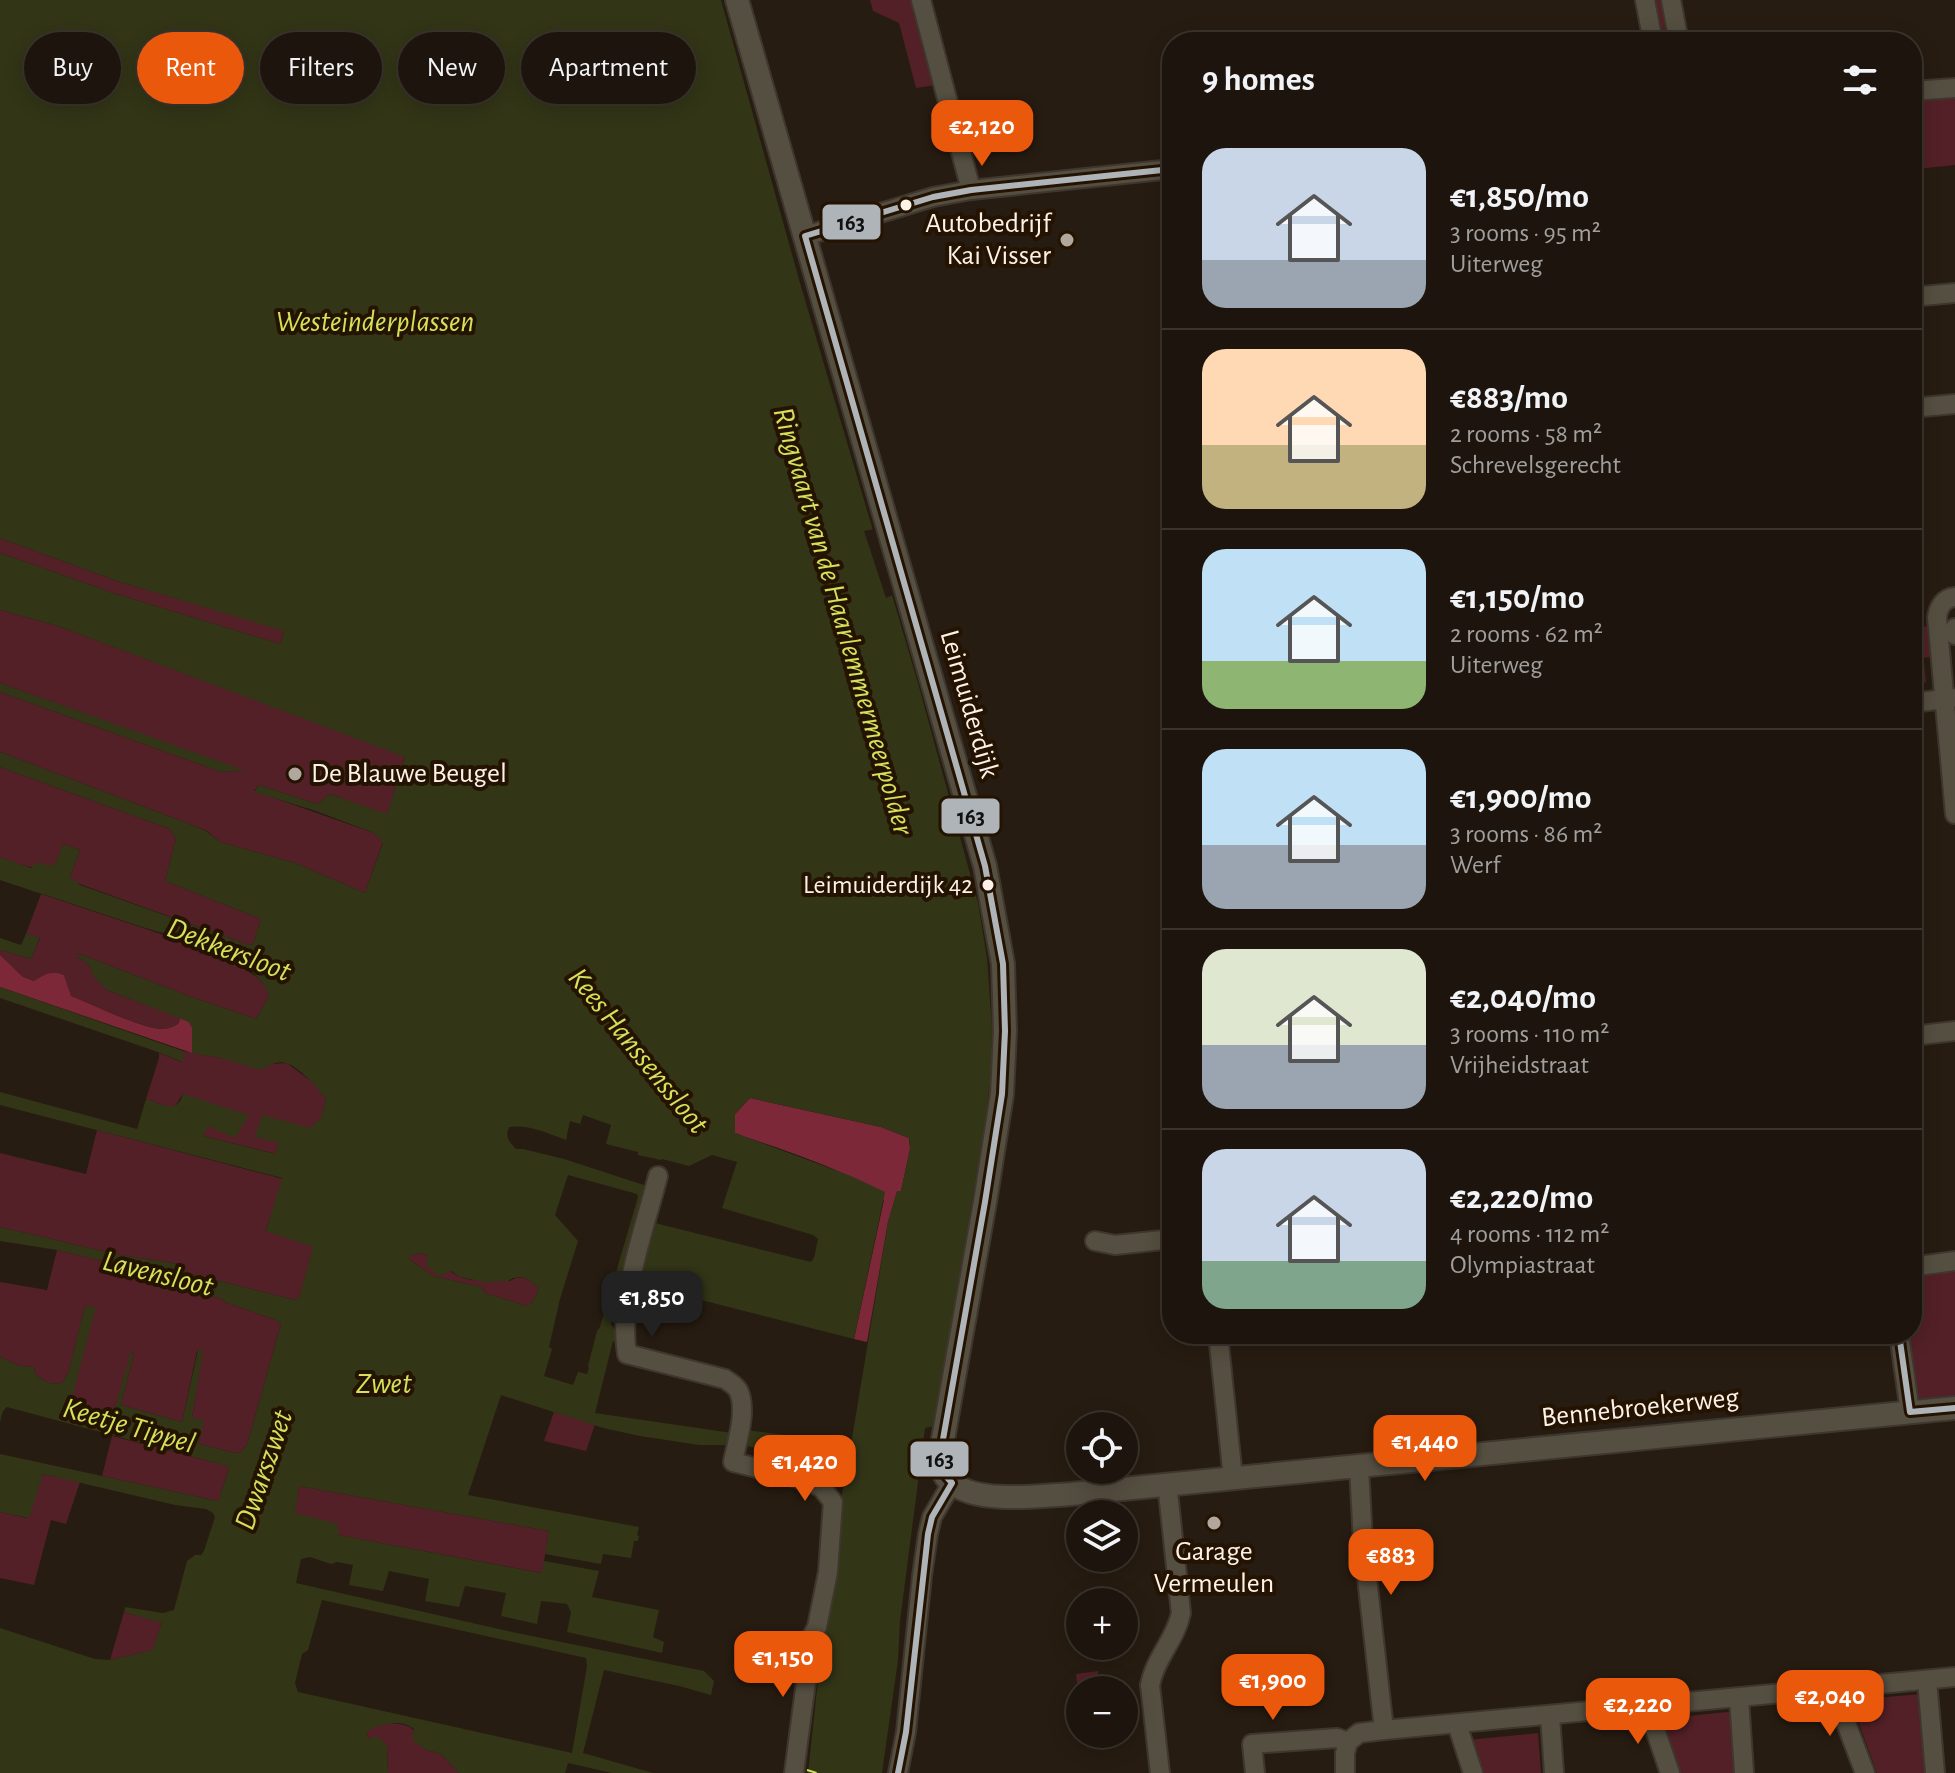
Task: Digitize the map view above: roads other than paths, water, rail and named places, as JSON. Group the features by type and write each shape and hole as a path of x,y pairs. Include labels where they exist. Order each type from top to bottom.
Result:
{"street":[{"name":"Leimuiderdijk","path":"737,0 985,866 1003,964 1005,1031 1002,1094 939,1462 952,1483"},
{"path":"921,0 971,190"},
{"path":"1645,0 1651,32"},
{"path":"1671,0 1677,32"},
{"path":"1922,90 1955,88"},
{"path":"805,236 933,197 971,190 1162,170"},
{"path":"1922,296 1955,293"},
{"path":"1922,407 1955,404"},
{"path":"1950,605 1937,618 1949,698 1955,814"},
{"path":"1955,628 1955,635"},
{"path":"1922,702 1949,698"},
{"path":"1922,1035 1955,1031"},
{"path":"658,1176 629,1289 623,1334 627,1354 725,1379 734,1385 741,1402 740,1428 733,1462 806,1480 822,1488 833,1502 828,1572 817,1627 812,1636 794,1773"},
{"path":"1095,1241 1115,1245 1162,1240"},
{"path":"1922,1266 1955,1261"},
{"path":"1219,1344 1233,1478"},
{"path":"1900,1344 1910,1412"},
{"name":"Bennebroekerweg","path":"952,1483 981,1494 1020,1498 1955,1408"},
{"path":"1359,1467 1363,1542 1384,1730"},
{"path":"898,1773 906,1732 928,1534 936,1510 952,1483"},
{"path":"1160,1773 1150,1685 1156,1665 1179,1627 1181,1613 1168,1492 1173,1485"},
{"path":"1345,1773 1348,1742 1359,1733 1955,1677"},
{"path":"1927,1680 1935,1773"},
{"path":"1833,1689 1865,1773"},
{"path":"1739,1698 1744,1773"},
{"path":"1647,1706 1670,1773"},
{"path":"1550,1716 1554,1773"},
{"path":"1457,1724 1473,1773"},
{"path":"1255,1773 1252,1744 1337,1738 1348,1742"}],"water":[{"name":"Westeinderplassen","path":"0,0 721,0 800,283 918,683 978,903 987,958 992,1028 985,1124 934,1426 925,1428 882,1773 808,1773 846,1466 742,1445 699,1445 640,1436 603,1428 501,1395 468,1495 639,1527 638,1541 634,1541 631,1558 603,1554 601,1564 545,1554 549,1531 299,1486 295,1513 338,1524 338,1535 541,1573 544,1561 599,1571 592,1597 659,1610 653,1637 664,1642 662,1653 567,1632 571,1612 567,1604 541,1601 537,1624 501,1616 506,1593 465,1586 459,1607 425,1601 429,1579 389,1571 383,1591 349,1585 353,1565 331,1564 310,1557 301,1559 296,1583 704,1671 714,1681 711,1695 604,1670 583,1753 653,1773 612,1773 568,1763 565,1773 459,1773 441,1754 424,1749 412,1739 414,1729 396,1723 366,1732 369,1739 377,1736 387,1745 388,1773 0,1773 0,1628 95,1659 110,1660 152,1650 162,1623 124,1612 125,1607 163,1613 174,1610 187,1561 204,1551 215,1517 206,1509 175,1505 43,1474 29,1518 0,1512 0,1454 218,1501 229,1469 7,1407 0,1422 0,1357 20,1366 34,1367 35,1374 48,1383 61,1384 68,1374 85,1306 96,1307 70,1406 112,1418 131,1352 134,1353 121,1405 182,1422 198,1350 203,1351 192,1417 204,1421 199,1444 235,1453 241,1452 247,1445 281,1324 223,1299 169,1286 143,1271 57,1250 0,1241 0,1227 115,1254 185,1265 184,1272 295,1300 299,1298 313,1247 266,1231 282,1178 0,1105 0,1092 137,1129 146,1099 175,1106 183,1094 249,1115 235,1138 208,1126 203,1136 275,1154 279,1143 255,1137 262,1115 310,1128 321,1118 326,1099 302,1073 286,1063 276,1063 260,1070 192,1053 192,1027 189,1022 107,990 77,953 256,1019 269,996 262,983 245,967 194,943 0,880 0,857 31,868 37,862 50,866 56,862 63,844 80,850 70,877 80,885 249,945 253,944 261,919 165,881 176,839 170,829 0,767 0,752 192,825 220,842 295,863 365,893 383,843 374,833 254,792 259,785 317,804 330,794 387,814 405,757 58,626 0,610 0,553 113,593 280,644 284,631 117,581 0,538","holes":["750,1098 881,1127 909,1138 910,1149 901,1191 897,1191 888,1222 849,1456 796,1447 794,1436 745,1430 732,1433 595,1413 617,1334 611,1324 617,1289 653,1188 564,1159 516,1149 508,1137 509,1127 523,1127 566,1140 570,1121 580,1124 583,1115 611,1125 606,1144 638,1152 638,1155 689,1166 712,1155 737,1162 722,1208 813,1235 818,1239 811,1262 655,1223 638,1284 854,1339 885,1192 851,1176 735,1133 735,1114","568,1175 637,1194 638,1197 587,1374 578,1372 573,1385 544,1376 560,1299 578,1241 555,1215","411,1255 428,1255 426,1265 439,1276 451,1271 460,1277 488,1283 522,1277 539,1289 527,1306 485,1293 481,1287 433,1276 409,1259","322,1600 586,1658 572,1753 298,1692 295,1683 302,1654 308,1650"]},
{"path":"0,683 244,770 221,772 0,692"},
{"path":"26,934 40,937 31,959 0,950 0,938 21,945"},
{"path":"0,987 183,1051 183,1062 0,998"}],"place":[{"name":"Autobedrijf Kai Visser","path":"1067,240"},
{"name":"De Blauwe Beugel","path":"295,774"},
{"name":"Leimuiderdijk 42","path":"988,885"},
{"name":"Garage Vermeulen","path":"1214,1523"}],"water label":[{"name":"Ringvaart van de Haarlemmermeerpolder","path":"843,621"},
{"name":"Dekkersloot","path":"229,950"},
{"name":"Kees Hanssenssloot","path":"638,1051"},
{"name":"Lavensloot","path":"158,1274"},
{"name":"Zwet","path":"384,1384"},
{"name":"Keetje Tippel","path":"129,1426"},
{"name":"Dwarszwet","path":"264,1470"}]}
